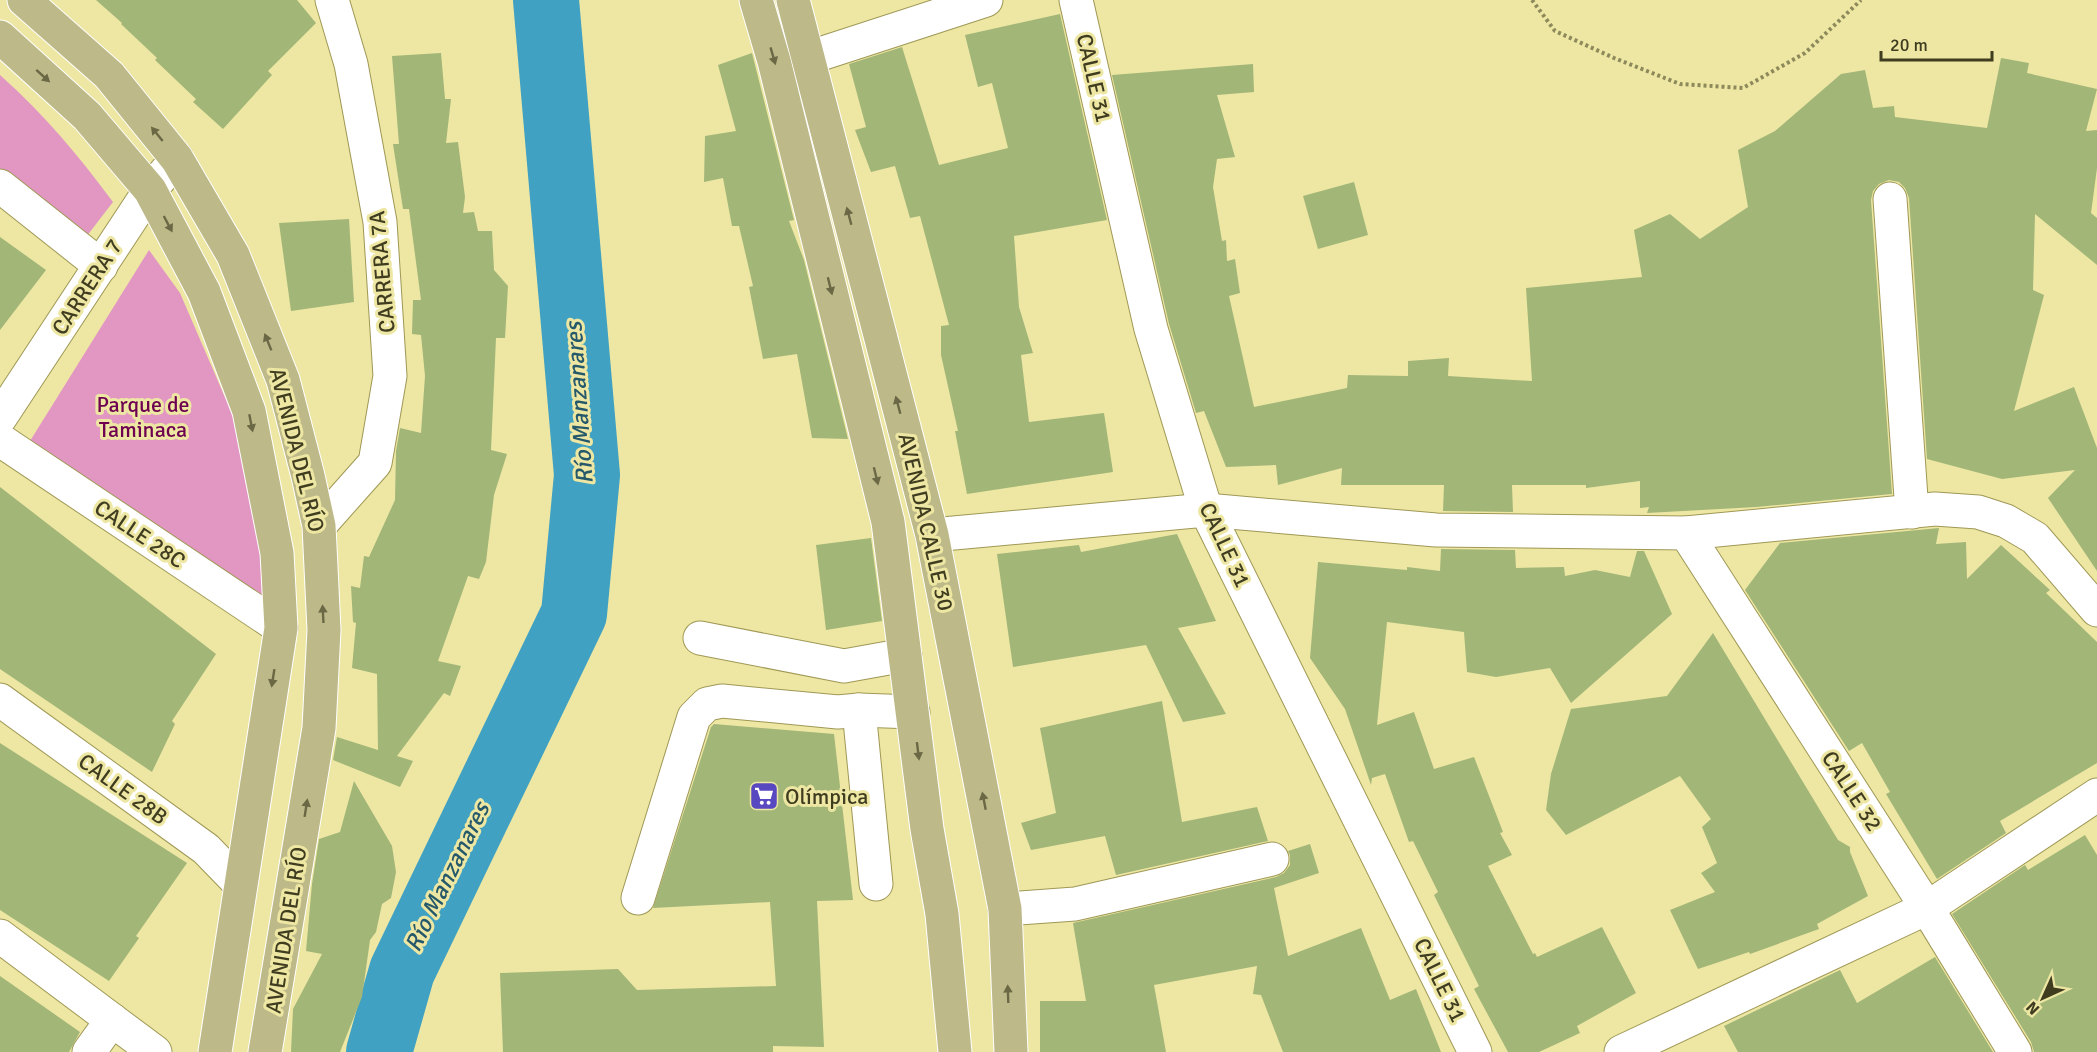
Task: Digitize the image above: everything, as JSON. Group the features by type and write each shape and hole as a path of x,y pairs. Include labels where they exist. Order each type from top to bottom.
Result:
{"main road":[{"name":"AVENIDA DEL RÍO","path":"24,0 109,75 177,159 232,255 283,380 308,476 319,526 324,630 319,728 265,1052"},
{"name":"AVENIDA CALLE 30","path":"756,0 774,61 888,522 927,829 942,914 955,1052"},
{"name":"AVENIDA CALLE 30","path":"794,0 932,535 1005,909 1011,1052"},
{"name":"AVENIDA DEL RÍO","path":"0,37 87,116 150,190 204,292 249,411 277,553 281,628 215,1052"}],"street":[{"name":"CARRERA 7A","path":"319,526 375,463 390,376 380,222 351,64 332,0"},
{"path":"808,58 986,0"},
{"name":"CALLE 31","path":"1076,0 1151,329 1206,510 1475,1052"},
{"name":"CARRERA 7","path":"0,418 150,190 177,159"},
{"path":"0,186 101,266"},
{"path":"1890,199 1912,512"},
{"name":"CALLE 28C","path":"0,440 281,628"},
{"path":"932,535 1206,510 1436,530 1686,532 1935,509 1978,512 2006,521 2035,538 2097,609"},
{"name":"CALLE 32","path":"1686,532 1927,908 2015,1052"},
{"path":"700,638 844,666 905,655"},
{"name":"CALLE 28B","path":"0,700 206,849 240,884"},
{"path":"638,898 694,717 707,704 722,701 837,712 858,710 913,712"},
{"path":"858,710 876,884"},
{"path":"1622,1052 1927,908 2097,795"},
{"path":"1005,909 1075,904 1272,859"},
{"path":"0,936 155,1052"},
{"path":"89,1052 112,1020"}],"path":[{"path":"1532,0 1555,31 1614,58 1680,84 1743,87 1805,53 1860,0"}],"green space":[{"path":"0,75 60,136 113,202 83,241 0,174"},
{"name":"Parque de Taminaca","path":"149,250 180,293 243,439 261,514 267,604 30,441"}],"building":[{"path":"96,0 297,0 316,23 268,71 272,75 223,129 193,102 196,99 155,60 157,58"},
{"path":"1060,14 1107,220 1014,236 1019,307 1033,353 1021,355 1029,422 1104,413 1113,472 967,494 955,431 958,431 941,355 941,326 949,325 920,216 910,218 895,166 871,172 855,130 866,127 849,64 902,47 939,165 1008,148 992,83 978,87 965,35"},
{"path":"441,53 445,99 451,99 446,143 458,142 465,197 463,213 474,212 478,231 492,231 494,270 508,286 505,338 496,338 491,450 507,454 494,495 486,562 479,579 468,576 438,661 461,666 450,696 444,693 397,756 413,761 400,787 333,760 337,737 378,750 377,674 352,668 356,623 353,622 351,586 360,588 364,556 369,557 395,500 396,451 400,428 421,433 425,376 421,335 412,334 413,300 421,300 409,209 403,209 393,144 399,144 392,56"},
{"path":"752,53 794,220 789,221 804,260 848,439 812,438 797,354 763,359 749,287 753,286 739,226 732,226 723,178 704,182 705,136 736,131 718,65"},
{"path":"2001,58 2029,63 2027,73 2097,89 2086,131 2097,130 2097,168 2091,213 2097,218 2097,265 2035,214 2033,290 2044,295 2014,411 2074,387 2097,448 2097,571 2048,498 2075,470 2002,479 1927,459 1909,198 1905,188 1899,182 1889,180 1879,184 1873,191 1871,200 1892,494 1756,507 1647,513 1649,507 1640,508 1640,481 1586,488 1586,485 1512,485 1513,512 1443,511 1444,485 1341,485 1342,468 1278,485 1276,465 1226,467 1204,411 1196,413 1169,324 1112,75 1253,64 1254,92 1217,95 1235,157 1217,159 1213,187 1222,241 1226,240 1227,261 1235,259 1240,293 1229,296 1254,407 1347,388 1348,375 1408,376 1408,361 1449,358 1448,376 1532,381 1526,288 1642,277 1634,230 1670,214 1700,239 1748,207 1738,150 1775,131 1841,74 1865,70 1873,108 1894,106 1895,117 1987,128"},
{"path":"1354,182 1368,235 1318,249 1303,196"},
{"path":"349,219 354,302 291,311 279,223"},
{"path":"0,237 46,270 0,330"},
{"path":"0,487 216,654 172,721 175,724 152,772 0,669"},
{"path":"1939,528 1936,544 1966,542 1967,579 2001,545 2050,590 2046,593 2097,642 2097,763 2000,821 2006,833 1937,879 1886,794 1890,792 1862,743 1849,751 1745,590 1780,543"},
{"path":"1177,534 1216,621 1178,628 1226,714 1183,722 1146,645 1013,667 997,554 1079,545 1081,552"},
{"path":"871,538 882,621 826,630 816,545"},
{"path":"1441,549 1515,550 1516,568 1564,567 1565,576 1595,570 1630,577 1637,551 1644,551 1672,614 1571,703 1550,668 1496,677 1467,672 1464,632 1387,622 1377,725 1414,712 1434,769 1474,757 1503,832 1500,833 1512,855 1488,866 1533,954 1535,953 1537,957 1602,927 1636,993 1577,1026 1580,1033 1539,1052 1508,1052 1474,989 1479,986 1434,895 1438,892 1413,841 1409,842 1385,774 1372,778 1371,785 1345,709 1310,658 1318,562 1440,571"},
{"path":"1713,633 1838,840 1850,847 1868,896 1817,924 1819,929 1750,954 1749,952 1698,969 1670,910 1715,892 1701,873 1717,863 1702,827 1711,819 1680,776 1566,835 1546,810 1551,774 1571,709 1667,696"},
{"path":"1162,701 1182,822 1257,807 1268,841 1116,875 1105,836 1031,850 1021,823 1056,813 1040,728"},
{"path":"714,724 834,734 853,900 817,901 824,1047 773,1046 773,1052 503,1052 500,973 618,969 637,990 776,986 770,902 653,908 711,727"},
{"path":"0,743 187,863 136,936 139,938 109,981 0,910"},
{"path":"354,781 392,846 396,872 391,898 382,904 376,932 370,940 362,997 340,1052 291,1052 293,1009 322,954 306,951 319,839 340,832"},
{"path":"2085,835 2097,855 2097,1052 2034,1052 2031,1042 1952,914 2025,865 2028,870"},
{"path":"1310,844 1319,873 1274,888 1288,956 1361,928 1390,1000 1416,989 1441,1052 1283,1052 1261,995 1253,994 1257,966 1154,985 1166,1052 1040,1052 1040,1001 1086,1001 1073,923 1276,877 1284,873 1290,865 1288,851"},
{"path":"1935,957 1993,1052 1738,1052 1724,1026 1840,970 1857,1003"},
{"path":"0,976 80,1032 69,1052 0,1052"}],"waterway":[{"name":"Río Manzanares","path":"379,1052 402,971 574,614 587,475 546,0"}],"place":[{"name":"Olímpica","path":"764,796"}]}
